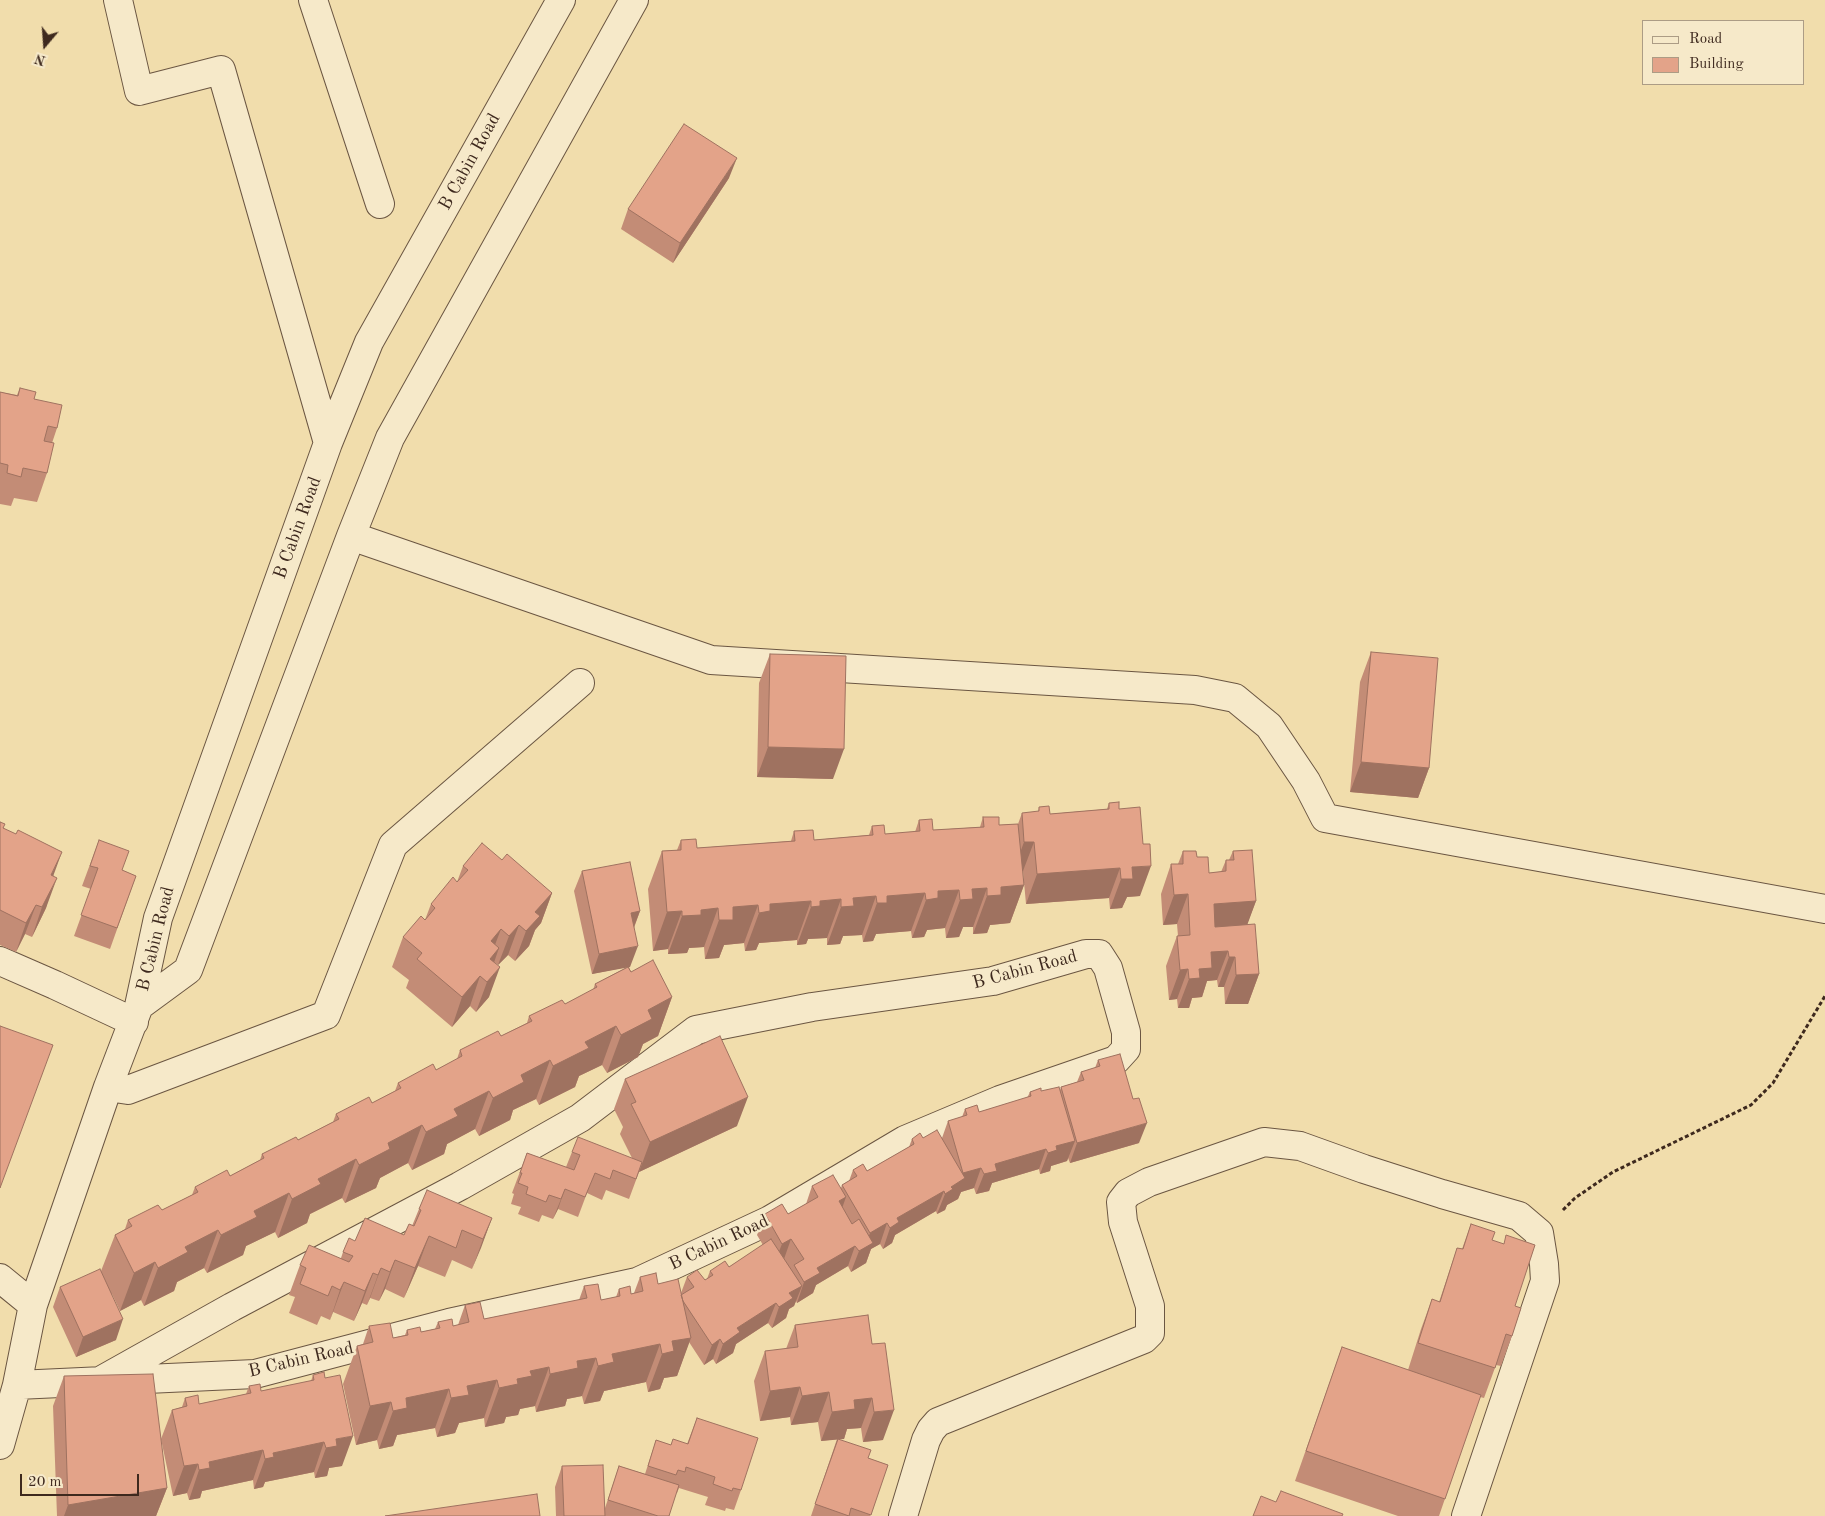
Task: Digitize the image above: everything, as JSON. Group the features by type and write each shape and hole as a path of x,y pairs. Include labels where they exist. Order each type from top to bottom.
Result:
{"street":[{"path":"118,0 140,91 220,70 328,443"},
{"path":"313,0 380,204"},
{"name":"B Cabin Road","path":"0,1445 17,1385 33,1305 108,1086 137,1014 158,918 328,443 369,342 561,0"},
{"path":"0,961 55,985 137,1014 188,970 351,536 390,438 634,0"},
{"path":"351,536 711,660 1195,690 1235,698 1269,726 1306,780 1325,818 1825,909"},
{"path":"108,1086 128,1090 326,1015 393,845 580,683"},
{"name":"B Cabin Road","path":"17,1385 255,1374 449,1323 636,1282 770,1220 905,1140 1000,1100 1116,1060 1126,1049 1126,1032 1108,968 1099,954 1086,954 993,981 812,1007 696,1030 580,1118 460,1186 232,1306 100,1381"},
{"path":"0,985 28,974"},
{"path":"903,1516 926,1440 938,1422 1144,1339 1150,1333 1150,1306 1123,1222 1122,1202 1128,1193 1149,1182 1264,1142 1300,1146 1373,1172 1520,1216 1539,1233 1545,1280 1466,1516"},
{"path":"0,1278 33,1305"}],"path":[{"path":"1539,1233 1575,1198 1613,1172 1751,1105 1773,1083 1825,996"}],"building":[{"path":"684,124 737,158 680,243 628,209"},
{"path":"20,388 36,392 34,399 62,405 57,428 48,426 44,441 54,443 47,473 23,468 21,477 7,473 8,465 0,463 0,392 18,396"},
{"path":"1371,652 1438,658 1429,768 1361,762"},
{"path":"770,654 846,656 844,749 768,747"},
{"path":"1119,802 1119,809 1140,807 1143,844 1150,844 1151,866 1132,867 1133,879 1121,879 1120,868 1037,874 1034,842 1024,842 1022,813 1039,811 1039,807 1049,806 1050,814 1109,809 1109,803"},
{"path":"983,817 999,817 999,825 1018,824 1024,885 1001,887 1001,895 987,896 987,888 972,889 973,899 960,900 959,890 938,891 938,898 926,900 925,893 887,896 887,903 877,903 876,896 853,898 854,906 841,907 841,899 820,901 820,906 811,907 811,901 770,904 770,911 759,913 758,905 733,907 733,920 719,920 718,908 701,910 701,915 682,916 682,911 667,912 662,851 681,850 681,840 696,839 697,848 795,841 794,831 813,830 814,840 873,835 872,826 884,825 885,834 920,831 919,820 932,819 933,830 984,827"},
{"path":"0,822 5,824 3,828 16,834 18,830 62,852 51,875 57,878 42,907 36,905 26,923 0,910"},
{"path":"99,840 129,851 122,870 136,876 117,928 81,915 98,868 90,866"},
{"path":"482,843 502,860 507,854 552,893 535,912 540,916 526,931 519,925 509,936 501,929 491,941 499,948 490,959 500,967 487,982 480,976 462,997 417,959 422,953 403,937 421,916 425,920 435,908 431,904 453,877 457,882 468,870 463,866"},
{"path":"1252,850 1256,901 1214,904 1215,927 1255,924 1259,974 1236,975 1235,957 1229,957 1228,951 1211,952 1212,968 1199,969 1200,978 1189,979 1188,969 1180,970 1177,936 1190,935 1188,894 1174,895 1171,864 1183,864 1183,851 1196,851 1197,857 1208,857 1209,873 1226,871 1226,860 1234,860 1233,851"},
{"path":"630,862 640,911 631,913 638,946 599,954 582,871"},
{"path":"653,960 672,997 648,1010 652,1019 621,1035 616,1026 585,1042 589,1048 553,1066 550,1060 521,1075 524,1082 493,1098 489,1091 454,1109 458,1116 426,1132 422,1125 388,1143 390,1149 359,1165 356,1159 318,1179 321,1184 292,1199 289,1193 254,1211 257,1217 221,1235 218,1230 185,1247 188,1252 158,1268 155,1262 134,1273 115,1235 132,1226 128,1220 158,1205 162,1210 198,1192 195,1187 227,1170 230,1176 264,1158 262,1154 296,1137 298,1140 339,1119 336,1114 369,1097 372,1103 401,1088 398,1083 433,1064 436,1070 462,1056 460,1050 498,1031 501,1036 532,1021 529,1016 562,1000 565,1004 597,987 595,984 628,967 631,972"},
{"path":"0,1026 53,1045 0,1188"},
{"path":"720,1036 748,1097 650,1142 631,1104 636,1102 625,1079"},
{"path":"1120,1054 1133,1099 1139,1098 1147,1123 1077,1143 1061,1087 1084,1080 1081,1072 1100,1066 1098,1060"},
{"path":"1059,1087 1075,1141 1056,1146 1057,1150 1048,1153 1046,1149 995,1164 997,1171 984,1174 981,1168 963,1173 948,1121 967,1115 965,1109 977,1105 979,1112 1031,1096 1030,1092 1041,1088 1041,1091"},
{"path":"937,1130 965,1178 951,1187 953,1189 945,1194 944,1191 897,1218 899,1222 890,1228 887,1223 870,1233 842,1185 857,1176 853,1170 863,1164 867,1171 914,1144 912,1139 920,1133 923,1138"},
{"path":"578,1137 642,1162 636,1179 613,1170 610,1179 595,1173 585,1197 565,1189 561,1199 549,1195 546,1202 526,1194 528,1187 518,1183 527,1153 574,1170 580,1155 572,1152"},
{"path":"833,1175 846,1197 839,1201 852,1224 859,1219 873,1243 859,1251 855,1246 817,1268 820,1273 804,1282 794,1265 804,1259 791,1239 782,1244 765,1214 782,1204 788,1214 818,1197 812,1186"},
{"path":"427,1190 492,1218 483,1239 462,1230 456,1248 429,1236 415,1268 395,1260 390,1272 381,1268 378,1275 373,1273 365,1291 344,1282 340,1290 332,1286 328,1296 300,1284 306,1268 300,1265 309,1245 349,1262 353,1256 343,1252 349,1238 355,1241 365,1218 404,1235 409,1224 414,1226"},
{"path":"1471,1224 1495,1232 1492,1240 1504,1244 1506,1235 1535,1245 1515,1306 1521,1308 1512,1336 1506,1334 1495,1368 1418,1343 1432,1299 1440,1302 1457,1248 1463,1249"},
{"path":"771,1239 802,1286 789,1293 793,1298 779,1307 776,1303 737,1328 740,1332 723,1344 720,1339 712,1345 683,1301 681,1295 694,1287 687,1277 697,1270 705,1280 713,1275 710,1271 725,1261 729,1267"},
{"path":"100,1269 123,1319 83,1337 60,1287"},
{"path":"656,1273 658,1284 678,1279 691,1338 672,1341 674,1351 662,1354 660,1344 612,1354 614,1362 598,1366 596,1358 577,1361 578,1368 550,1374 549,1367 530,1371 532,1376 517,1379 518,1384 499,1388 497,1380 467,1386 469,1395 451,1398 449,1389 406,1398 407,1408 393,1411 391,1402 370,1406 357,1346 373,1342 369,1326 390,1323 393,1338 408,1335 407,1330 420,1327 421,1332 440,1328 438,1322 452,1319 453,1326 469,1322 465,1305 480,1302 484,1319 587,1298 584,1286 598,1284 601,1300 620,1296 619,1289 630,1286 631,1294 643,1291 640,1277"},
{"path":"868,1315 872,1344 885,1343 894,1410 874,1412 872,1398 854,1400 855,1409 832,1412 829,1392 802,1396 800,1387 770,1391 765,1351 798,1347 795,1325"},
{"path":"1342,1347 1481,1395 1445,1499 1306,1451"},
{"path":"324,1372 325,1378 340,1375 353,1436 336,1439 337,1446 326,1448 324,1442 273,1453 274,1457 265,1459 263,1450 209,1462 210,1468 199,1470 198,1464 184,1466 172,1410 187,1406 185,1398 198,1395 199,1404 251,1393 249,1386 260,1384 261,1391 314,1380 313,1375"},
{"path":"153,1374 167,1488 68,1505 64,1376"},
{"path":"697,1418 758,1438 741,1490 733,1488 732,1491 713,1484 715,1477 686,1467 685,1472 678,1470 676,1475 648,1466 656,1440 671,1445 673,1439 688,1444"},
{"path":"838,1439 871,1450 868,1458 888,1465 871,1515 851,1508 849,1516 815,1504"},
{"path":"603,1465 605,1516 564,1516 562,1466"},
{"path":"619,1466 679,1485 669,1516 658,1516 608,1500"},
{"path":"1281,1491 1343,1514 1342,1516 1253,1516 1261,1496 1276,1502"},
{"path":"537,1494 540,1516 385,1516"}]}
